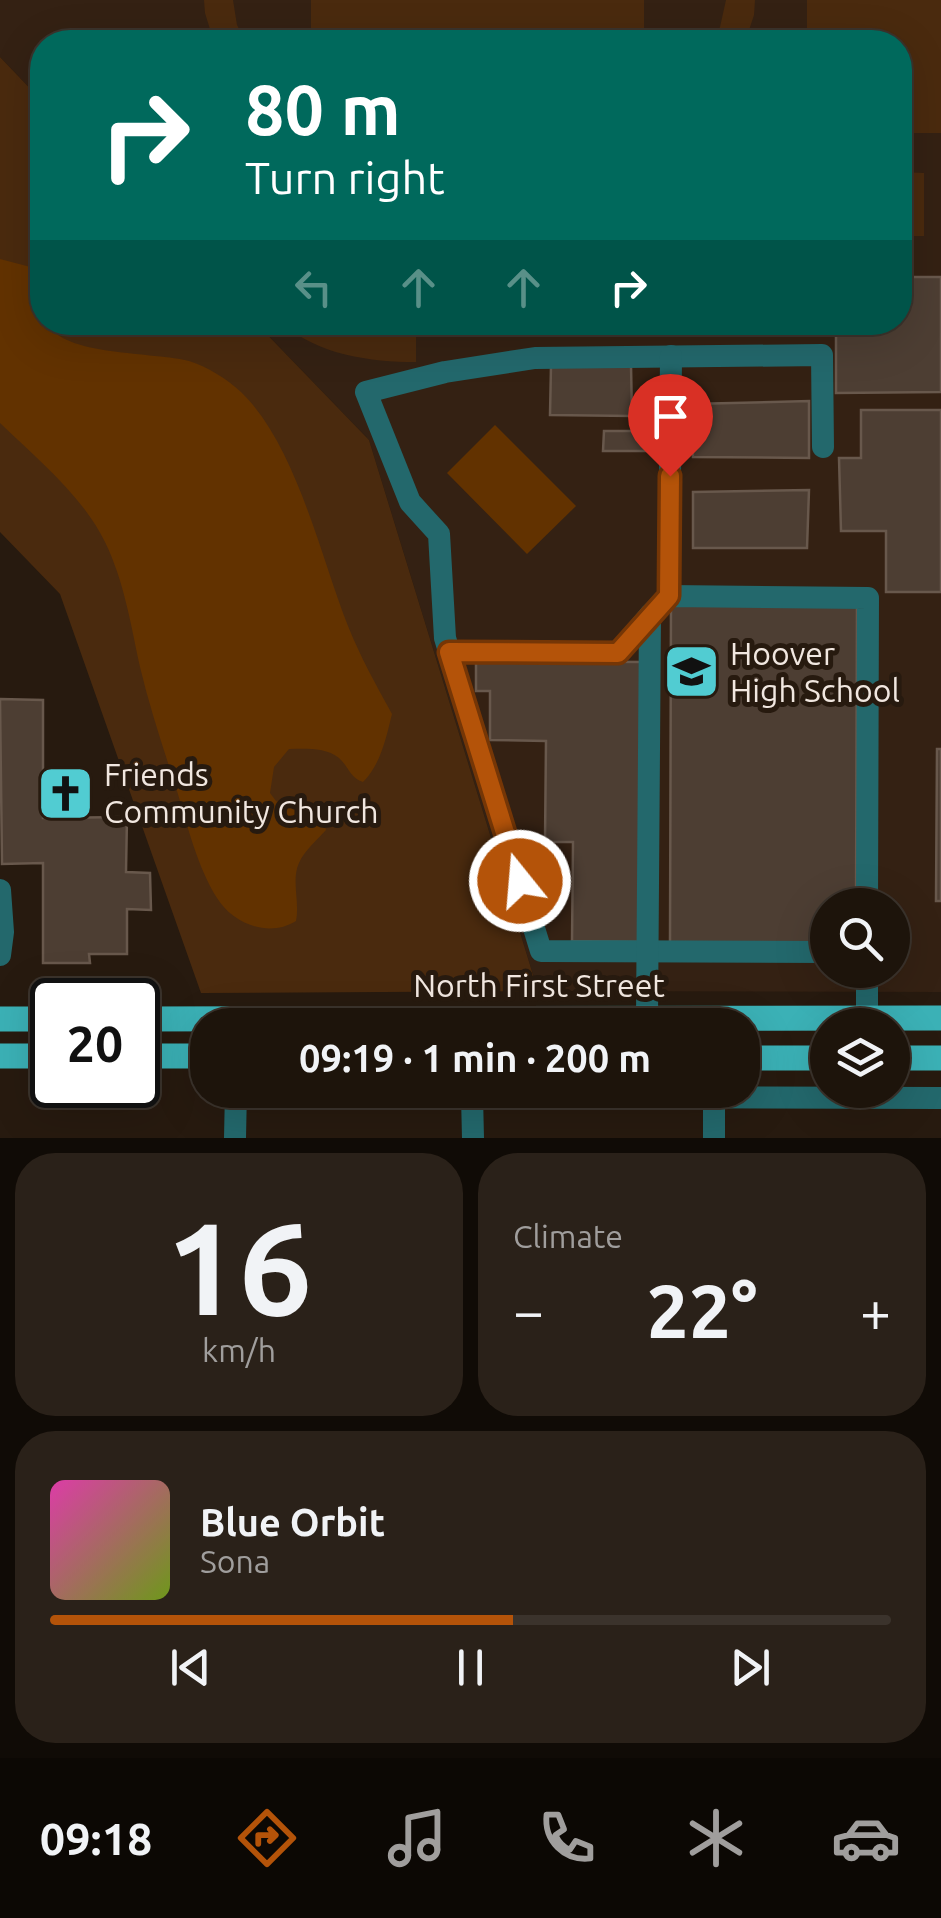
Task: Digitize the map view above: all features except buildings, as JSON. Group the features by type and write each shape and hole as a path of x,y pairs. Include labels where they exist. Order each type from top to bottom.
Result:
{"main road":[{"name":"North First Street","path":"910,1019 941,1018"},
{"path":"0,1019 30,1019"},
{"name":"North First Street","path":"160,1020 190,1021"},
{"name":"North First Street","path":"760,1021 810,1021"},
{"path":"0,1056 30,1056"},
{"path":"160,1056 190,1056"},
{"path":"760,1058 810,1058"},
{"path":"910,1058 941,1058"}],"street":[{"path":"810,952 541,951 444,638 439,534 410,502 366,392 444,372 535,358 822,355 823,448"},
{"path":"618,653 669,596 671,356"},
{"path":"669,596 868,598 867,888"},
{"path":"646,1008 650,615"},
{"path":"449,652 650,654"},
{"path":"0,890 0,956"},
{"path":"760,1097 941,1098"},
{"path":"235,1108 235,1138"},
{"path":"472,1108 473,1138"},
{"path":"714,1108 714,1138"}],"shaded area":[{"name":"Hoover High School","path":"0,0 941,0 941,992 538,991 369,440 268,335 912,335 912,30 30,30 30,88 0,57"},
{"path":"204,0 233,0 240,30 210,30"},
{"path":"311,0 644,0 644,30 311,30"},
{"path":"726,0 755,0 749,30 718,30"},
{"path":"807,0 941,0 941,133 912,133 912,30 807,30"},
{"path":"0,57 30,88 30,335 268,335 369,440 538,991 201,993 60,594 0,532"},
{"path":"912,172 924,173 924,236 912,236"},
{"path":"0,259 30,267 30,335 59,335 89,347 174,358 210,370 241,392 277,441 305,502 348,626 392,714 379,759 363,782 339,758 321,750 289,749 274,767 270,793 276,801 324,823 326,830 299,863 296,921 275,928 252,926 232,915 217,898 194,846 157,729 112,557 71,493 0,423"},
{"path":"298,335 416,335 416,362 345,354"},
{"path":"495,425 576,506 527,554 447,473"}],"place":[{"name":"Hoover High School","path":"691,672"},
{"name":"Friends Community Church","path":"65,793"}],"route":[{"path":"520,881 449,652 618,653 669,596 670,476"}]}
